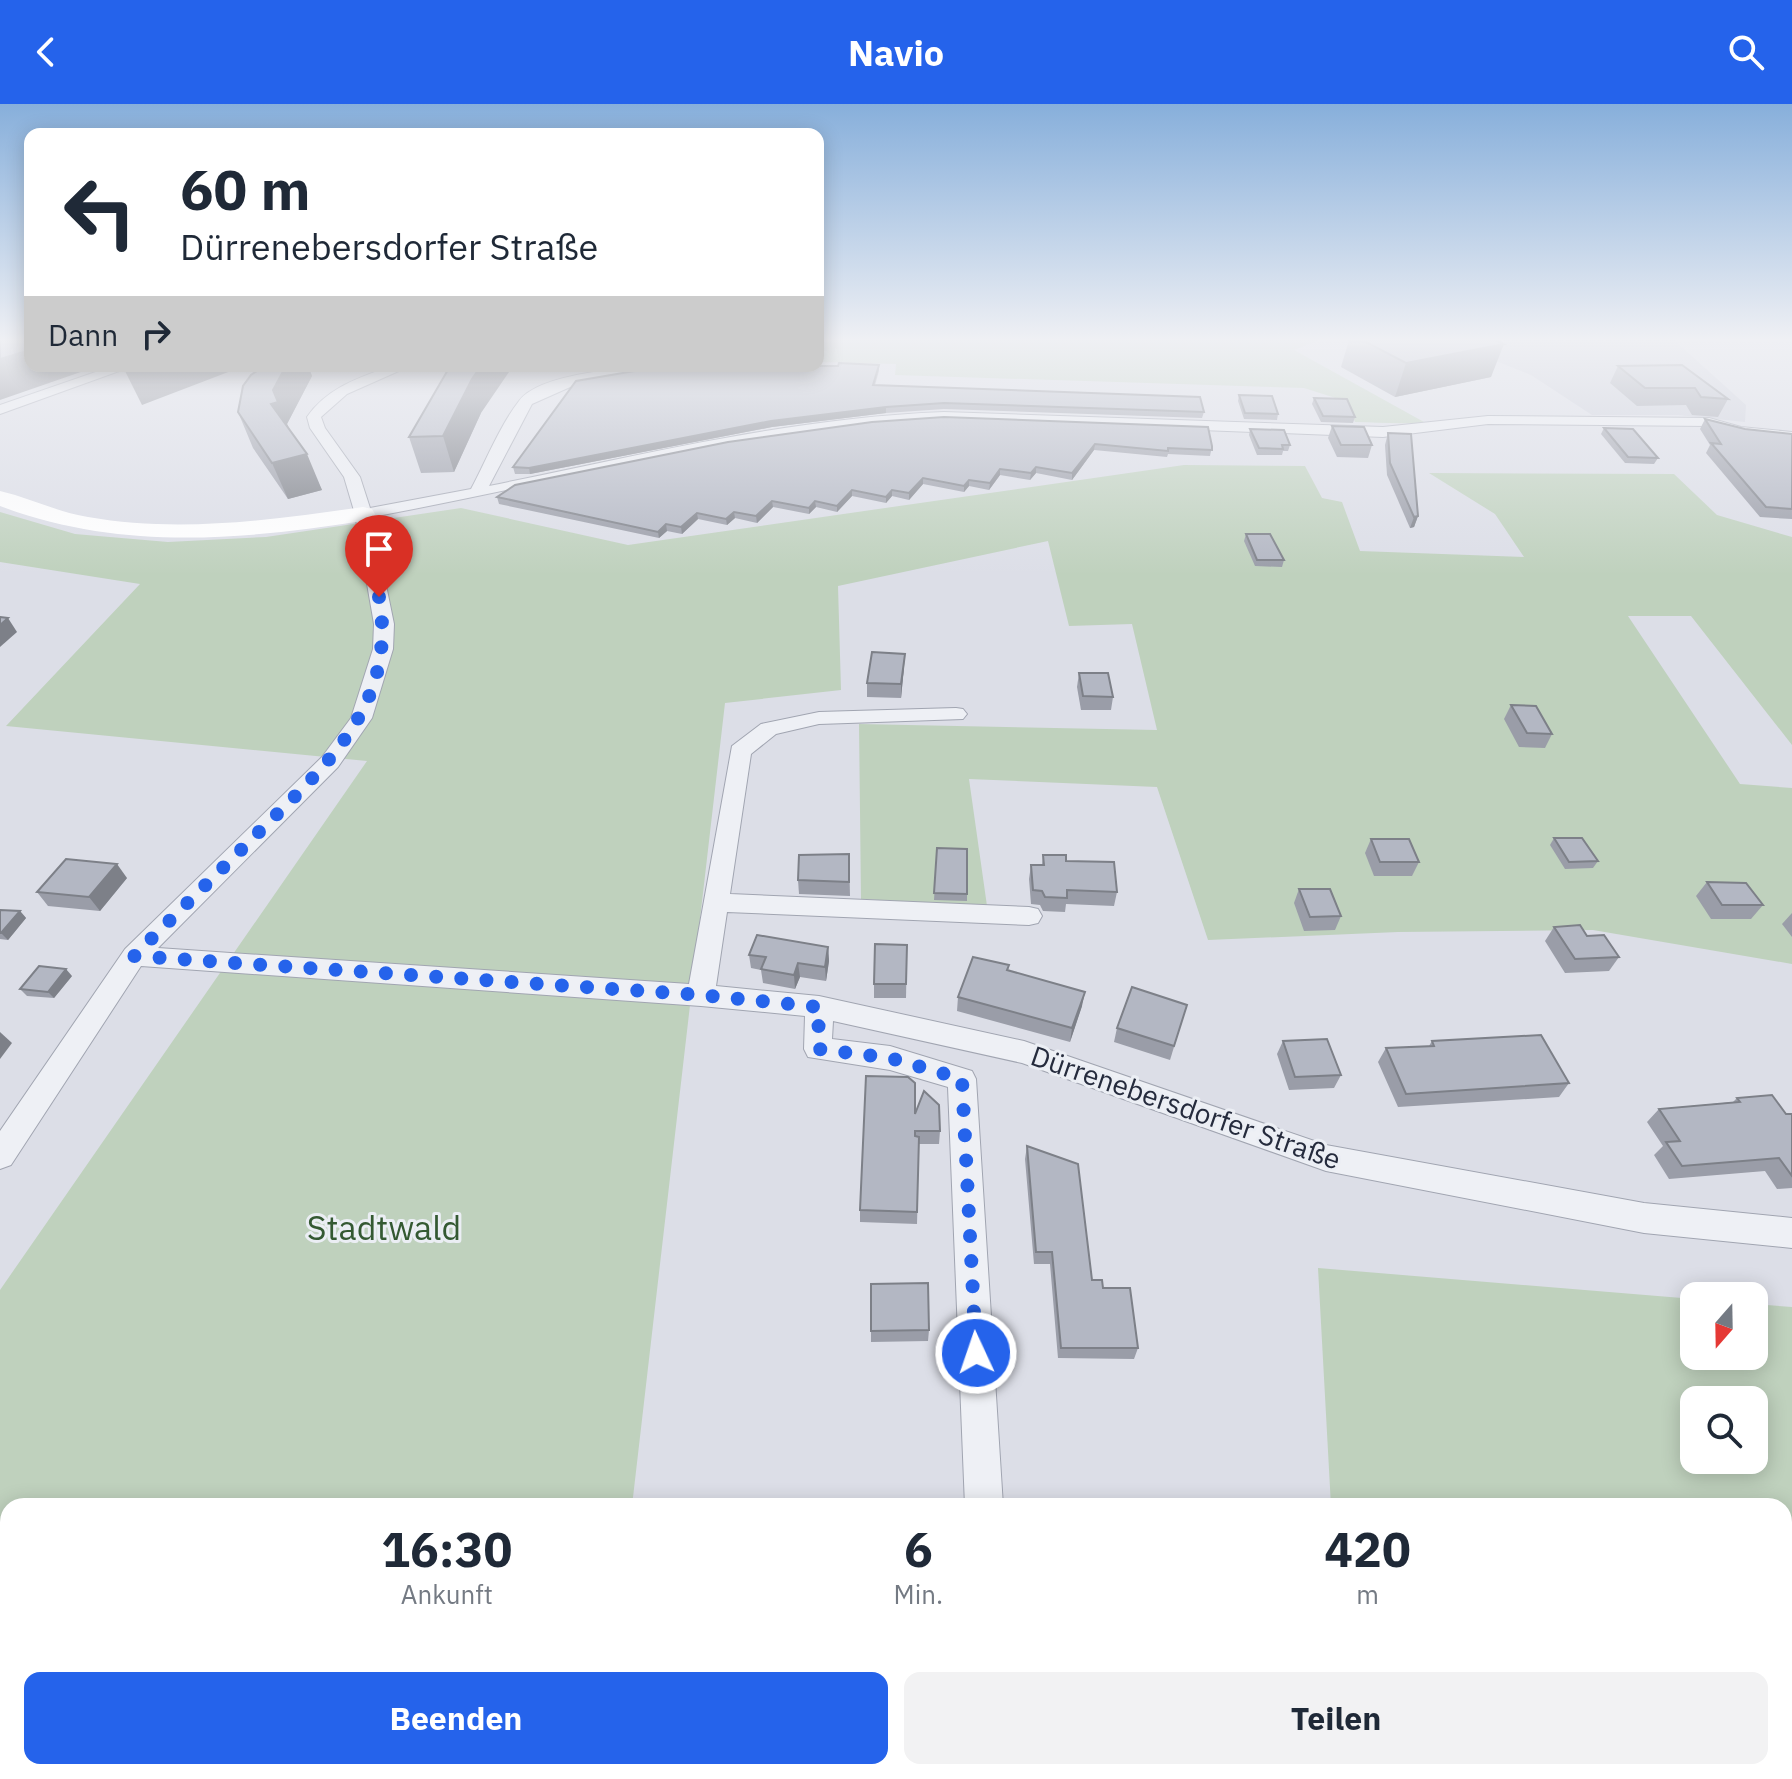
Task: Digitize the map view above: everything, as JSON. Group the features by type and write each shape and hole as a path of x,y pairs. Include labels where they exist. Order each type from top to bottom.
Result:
{"street":[{"path":"0,1156 134,956 330,762 361,718 383,649 384,624 363,514 352,477 314,418"},
{"path":"477,493 517,418"},
{"path":"0,498 22,508 66,519 178,531 267,529 477,493 755,435 874,418"},
{"path":"1003,418 1383,432 1431,429 1488,420 1709,422 1740,431 1792,437"},
{"path":"701,995 740,751 769,729 819,718 956,714"},
{"path":"716,902 1029,916"},
{"name":"Dürrenebersdorfer Straße","path":"134,956 701,995 819,1007 1024,1052 1326,1158 1644,1218 1792,1233"},
{"path":"819,1007 818,1049 890,1058 962,1079 984,1498"}],"shaded area":[{"path":"1708,418 1745,418 1745,422"}],"green space":[{"path":"1353,418 1417,418 1424,422 1398,423 1355,422"},
{"name":"Stadtwald","path":"1184,465 1305,466 1322,498 1342,502 1360,551 1524,557 1495,514 1429,473 1674,474 1717,515 1792,537 1792,745 1691,616 1628,616 1740,784 1792,788 1792,964 1593,930 1398,932 1208,940 1157,787 969,779 987,906 861,899 859,724 1157,730 1132,624 1069,626 1048,541 838,586 841,690 725,703 633,1498 0,1498 0,1290 367,761 6,726 140,584 0,562 0,512 75,534 168,542 266,537 461,508 628,545"},
{"path":"1318,1268 1680,1298 1680,1370 1768,1370 1768,1305 1792,1307 1792,1498 1331,1498"}],"building":[{"path":"242,418 281,418 307,454 272,463"},
{"path":"420,418 452,418 443,436 409,437"},
{"path":"549,418 794,418 529,468 513,467"},
{"path":"975,418 1208,427 1212,450 1168,448 1168,451 1095,444 1072,473 1036,467 1031,473 1000,469 990,483 969,480 964,486 923,478 909,493 892,490 886,497 852,490 837,506 815,501 809,508 772,501 756,516 734,512 726,519 697,513 681,527 666,524 658,532 497,497 515,485 728,442 872,422"},
{"path":"1705,419 1745,429 1792,434 1792,509 1766,507 1711,443 1721,444"},
{"path":"1332,426 1364,427 1372,445 1341,445"},
{"path":"1604,428 1633,429 1658,458 1628,457"},
{"path":"1250,429 1284,430 1290,445 1282,445 1283,449 1259,448"},
{"path":"1388,433 1411,434 1418,516 1414,517 1390,463"},
{"path":"1246,534 1270,534 1284,560 1257,560"},
{"path":"872,652 905,654 901,684 867,683"},
{"path":"1079,673 1108,673 1113,697 1083,696"},
{"path":"1511,705 1536,706 1552,734 1527,733"},
{"path":"1554,838 1582,838 1598,861 1569,862"},
{"path":"1371,839 1409,839 1419,862 1380,862"},
{"path":"937,848 967,849 967,894 934,893"},
{"path":"849,854 849,882 798,880 799,855"},
{"path":"1043,855 1066,855 1066,861 1114,862 1117,892 1067,890 1067,898 1045,897 1042,891 1033,890 1031,865 1044,865"},
{"path":"66,859 117,864 89,897 37,892"},
{"path":"1707,882 1746,883 1763,905 1722,905"},
{"path":"1299,889 1330,889 1341,916 1310,917"},
{"path":"0,910 20,911 1,933 0,933"},
{"path":"1580,925 1587,936 1604,935 1619,957 1575,959 1554,927"},
{"path":"757,935 828,947 825,967 798,963 794,975 761,969 766,957 749,955"},
{"path":"875,944 907,945 906,984 874,984"},
{"path":"973,957 1009,965 1007,970 1085,992 1072,1028 958,997"},
{"path":"39,966 66,969 48,992 20,989"},
{"path":"1132,987 1187,1005 1174,1046 1117,1028"},
{"path":"1541,1035 1569,1083 1406,1094 1386,1048 1434,1046 1432,1041"},
{"path":"1327,1039 1341,1075 1295,1077 1283,1041"},
{"path":"866,1076 908,1077 915,1083 915,1114 924,1091 939,1105 940,1131 915,1131 915,1136 919,1137 917,1212 860,1210"},
{"path":"1772,1095 1786,1114 1792,1114 1792,1176 1779,1158 1682,1166 1666,1142 1680,1141 1659,1109 1740,1102 1737,1098"},
{"path":"1027,1146 1078,1164 1092,1280 1102,1280 1103,1288 1130,1288 1138,1348 1061,1348 1052,1252 1036,1252"},
{"path":"928,1283 929,1330 871,1331 871,1284"}],"route":[{"path":"379,597 384,624 383,649 361,718 330,762 134,956 701,995 819,1007 818,1049 890,1058 962,1079 976,1353"}]}
